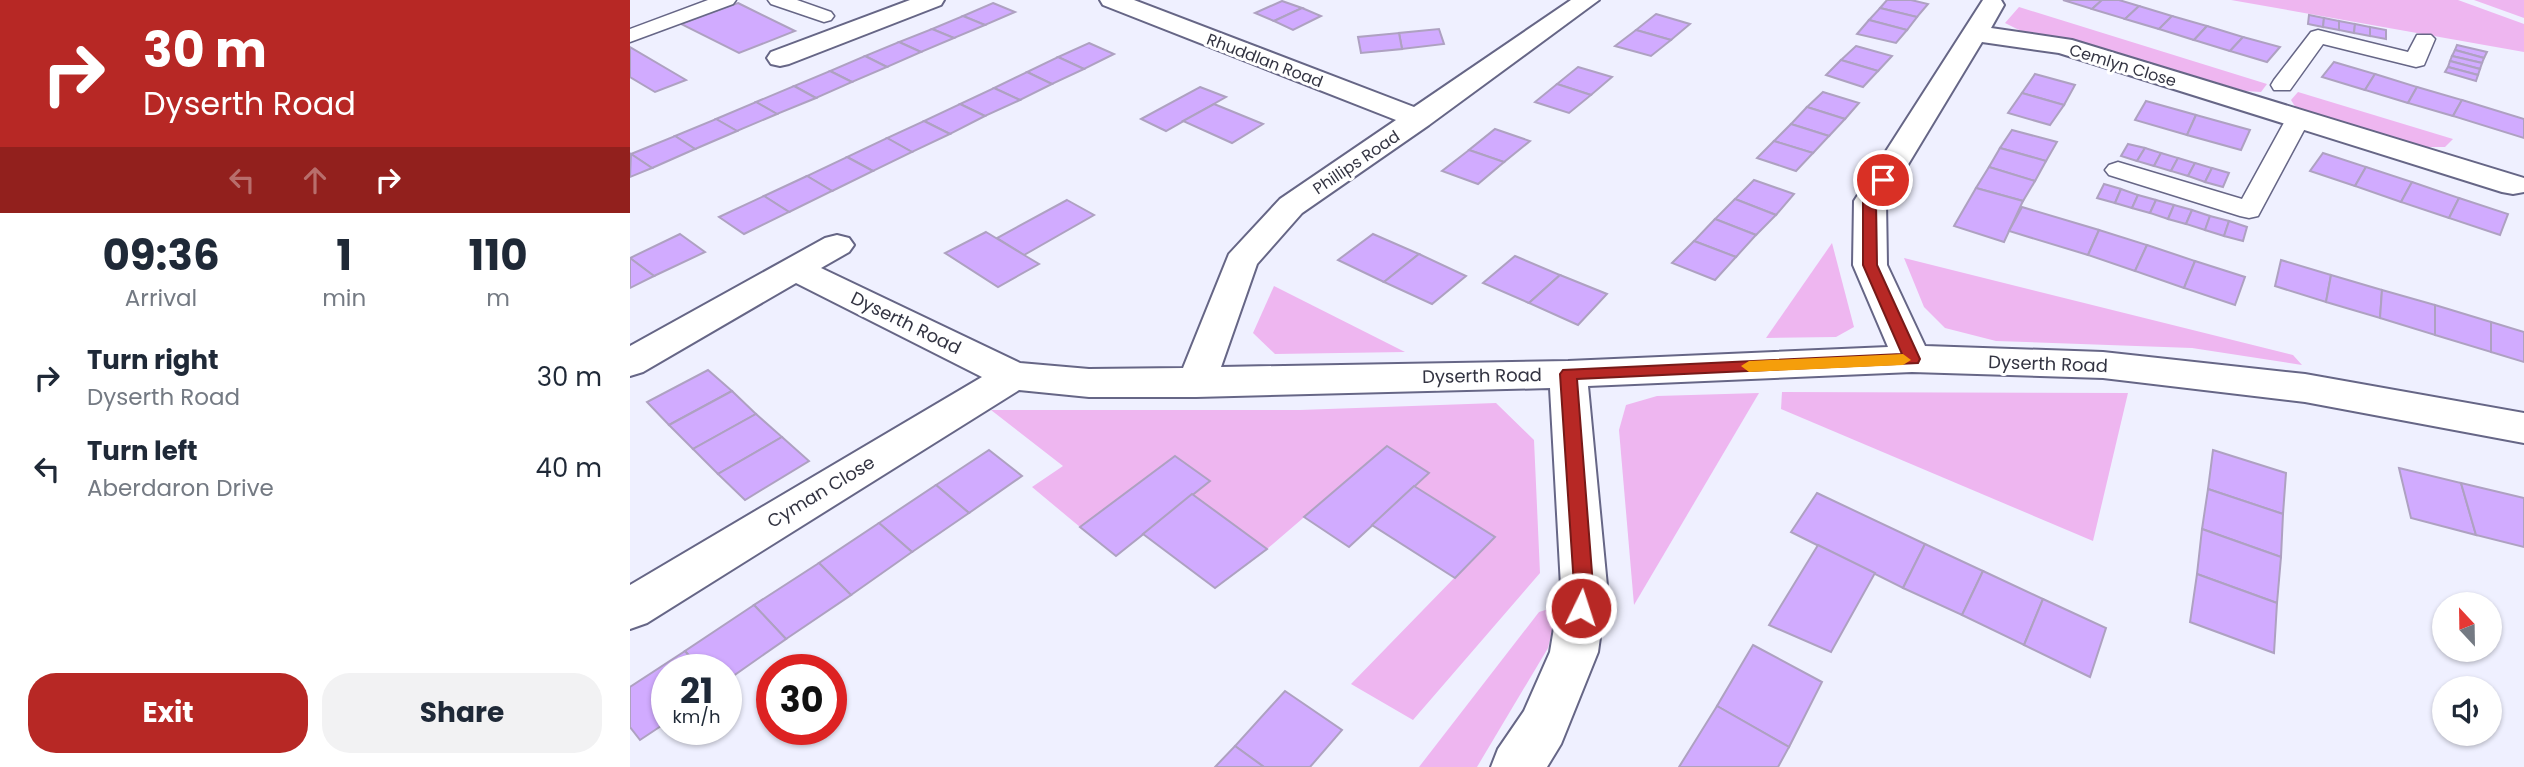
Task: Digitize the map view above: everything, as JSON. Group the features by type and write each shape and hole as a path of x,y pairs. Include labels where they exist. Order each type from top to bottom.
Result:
{"street":[{"path":"780,58 932,0"},
{"name":"Rhuddlan Road","path":"1112,0 1419,118"},
{"name":"Phillips Road","path":"1196,383 1241,261 1291,206 1587,0"},
{"path":"1912,359 1870,265 1870,201 1992,5"},
{"name":"Cemlyn Close","path":"1974,33 2063,46 2298,119 2460,157 2513,185"},
{"path":"2268,110 2282,85"},
{"path":"630,363 837,245"},
{"name":"Dyserth Road","path":"795,269 1013,376 1090,383 1196,383 1568,374 1912,359 2103,365 2305,388 2524,428"},
{"path":"1517,767 1543,727 1574,652 1584,586 1568,374"},
{"name":"Cyman Close","path":"630,609 1013,376"}],"lane":[{"path":"630,36 726,0"},
{"path":"778,0 824,16"},
{"path":"2282,85 2318,36 2416,60 2424,39"},
{"path":"2118,170 2249,210 2298,119"}],"shaded area":[{"path":"2231,0 2458,0 2524,24 2524,52"},
{"path":"2474,0 2524,0 2524,18"},
{"path":"2019,7 2267,84 2261,92 2245,91 2111,51 2025,33 2005,23"},
{"path":"2298,92 2453,139 2445,147 2427,147 2296,108 2291,100"},
{"path":"1832,243 1854,327 1836,337 1766,338"},
{"path":"1904,258 2293,355 2302,365 2192,348 1996,341 1945,328 1924,307"},
{"path":"1274,286 1405,352 1275,354 1253,333"},
{"path":"1782,392 2128,393 2093,541 1781,409"},
{"path":"1759,393 1634,605 1619,430 1626,405 1657,396"},
{"path":"1496,403 1534,440 1540,573 1413,720 1351,684 1494,537 1414,486 1428,472 1387,446 1267,549 1192,494 1210,481 1175,456 1080,527 1032,487 1063,466 991,410 1300,410"},
{"path":"1558,606 1548,648 1477,767 1419,767 1539,612"}],"building":[{"path":"1887,0 1911,0 1928,4 1917,17 1880,8"},
{"path":"2063,0 2102,0 2092,9"},
{"path":"2102,0 2119,0 2139,6 2125,19 2092,9"},
{"path":"1282,1 1302,8 1274,21 1255,13"},
{"path":"738,3 795,31 739,53 681,24"},
{"path":"993,3 1015,12 985,25 963,16"},
{"path":"2139,6 2172,16 2159,29 2125,19"},
{"path":"1302,8 1321,16 1293,30 1274,21"},
{"path":"1880,8 1917,17 1907,30 1869,20"},
{"path":"1656,14 1690,24 1671,40 1636,30"},
{"path":"2309,15 2324,18 2323,27 2308,24"},
{"path":"963,16 985,25 954,38 932,29"},
{"path":"2172,16 2207,26 2194,40 2159,29"},
{"path":"2324,18 2339,21 2339,30 2323,27"},
{"path":"1869,20 1907,30 1896,43 1857,34"},
{"path":"2339,21 2355,24 2354,33 2339,30"},
{"path":"2355,24 2370,27 2370,36 2354,33"},
{"path":"2207,26 2243,37 2230,51 2194,40"},
{"path":"2370,27 2386,30 2386,39 2370,36"},
{"path":"932,29 954,38 921,52 899,42"},
{"path":"1439,29 1444,44 1402,49 1399,33"},
{"path":"1636,30 1671,40 1651,56 1615,46"},
{"path":"1399,33 1402,49 1361,53 1358,37"},
{"path":"2243,37 2280,47 2267,62 2230,51"},
{"path":"899,42 921,52 887,67 865,56"},
{"path":"1089,43 1114,54 1084,69 1058,57"},
{"path":"2457,45 2487,52 2484,58 2455,50"},
{"path":"1856,46 1892,56 1878,71 1841,60"},
{"path":"630,47 686,80 655,92 630,77"},
{"path":"2455,50 2484,58 2482,63 2452,56"},
{"path":"865,56 887,67 852,82 830,71"},
{"path":"2452,56 2482,63 2480,69 2450,61"},
{"path":"1058,57 1084,69 1052,84 1027,72"},
{"path":"1841,60 1878,71 1863,87 1826,75"},
{"path":"2450,61 2480,69 2478,75 2448,67"},
{"path":"2334,62 2375,74 2365,90 2322,77"},
{"path":"1578,67 1612,77 1591,95 1557,84"},
{"path":"2448,67 2478,75 2476,81 2445,72"},
{"path":"830,71 852,82 816,98 794,86"},
{"path":"1027,72 1052,84 1020,100 994,88"},
{"path":"2035,74 2075,85 2064,105 2022,93"},
{"path":"2375,74 2417,87 2408,103 2365,90"},
{"path":"1557,84 1591,95 1569,113 1535,102"},
{"path":"794,86 816,98 777,114 756,102"},
{"path":"1200,87 1226,97 1166,131 1141,119"},
{"path":"2417,87 2462,100 2453,116 2408,103"},
{"path":"994,88 1020,100 985,116 960,104"},
{"path":"1823,92 1859,103 1845,119 1807,107"},
{"path":"2022,93 2064,105 2050,125 2008,113"},
{"path":"2462,100 2524,119 2524,138 2453,116"},
{"path":"2146,101 2196,115 2187,135 2135,120"},
{"path":"756,102 777,114 737,131 716,119"},
{"path":"960,104 985,116 950,134 924,121"},
{"path":"1214,104 1263,124 1232,143 1183,121"},
{"path":"1807,107 1845,119 1829,136 1791,124"},
{"path":"2196,115 2250,130 2241,150 2187,135"},
{"path":"716,119 737,131 695,149 675,136"},
{"path":"924,121 950,134 912,152 887,138"},
{"path":"1791,124 1829,136 1813,153 1774,141"},
{"path":"1495,129 1530,141 1504,162 1469,150"},
{"path":"2012,130 2057,142 2046,161 2000,148"},
{"path":"675,136 695,149 652,168 631,154"},
{"path":"887,138 912,152 873,171 847,157"},
{"path":"1774,141 1813,153 1796,171 1757,158"},
{"path":"2128,144 2145,148 2137,161 2121,156"},
{"path":"2000,148 2046,161 2035,181 1989,167"},
{"path":"2145,148 2161,153 2154,166 2137,161"},
{"path":"1469,150 1504,162 1478,184 1442,171"},
{"path":"2161,153 2178,158 2171,171 2154,166"},
{"path":"2323,153 2366,167 2355,186 2310,171"},
{"path":"631,154 652,168 630,177"},
{"path":"847,157 873,171 832,191 807,176"},
{"path":"2178,158 2195,163 2188,176 2171,171"},
{"path":"2195,163 2212,168 2205,182 2188,176"},
{"path":"1989,167 2035,181 2023,201 1976,188"},
{"path":"2366,167 2412,182 2401,202 2355,186"},
{"path":"2212,168 2229,173 2223,187 2205,182"},
{"path":"807,176 832,191 789,212 764,196"},
{"path":"1754,180 1794,194 1776,215 1735,199"},
{"path":"2412,182 2459,198 2449,218 2401,202"},
{"path":"2104,184 2121,189 2115,203 2097,198"},
{"path":"1976,188 2023,201 2004,242 1954,226"},
{"path":"2121,189 2138,195 2132,208 2115,203"},
{"path":"2138,195 2156,200 2150,213 2132,208"},
{"path":"764,196 789,212 744,234 719,217"},
{"path":"2459,198 2508,214 2500,235 2449,218"},
{"path":"1735,199 1776,215 1756,235 1715,219"},
{"path":"1067,200 1094,215 1024,255 997,238"},
{"path":"2156,200 2174,205 2168,219 2150,213"},
{"path":"2174,205 2192,210 2186,224 2168,219"},
{"path":"2022,207 2099,230 2088,255 2009,231"},
{"path":"2192,210 2210,216 2205,230 2186,224"},
{"path":"2210,216 2229,221 2224,236 2205,230"},
{"path":"1715,219 1756,235 1736,257 1694,241"},
{"path":"2229,221 2247,227 2243,241 2224,236"},
{"path":"2099,230 2147,245 2135,271 2088,255"},
{"path":"986,232 1039,264 998,287 945,253"},
{"path":"680,234 705,252 654,276 630,258"},
{"path":"1373,234 1419,254 1384,282 1338,260"},
{"path":"1694,241 1736,257 1715,280 1672,263"},
{"path":"2147,245 2195,261 2184,288 2135,271"},
{"path":"1419,254 1466,276 1432,304 1384,282"},
{"path":"1515,256 1560,275 1529,303 1483,283"},
{"path":"630,258 654,276 630,288"},
{"path":"2281,260 2331,275 2326,302 2275,286"},
{"path":"2195,261 2245,277 2235,305 2184,288"},
{"path":"1560,275 1607,294 1578,325 1529,303"},
{"path":"2331,275 2382,290 2380,318 2326,302"},
{"path":"2382,290 2435,305 2435,335 2380,318"},
{"path":"2435,305 2491,322 2491,352 2435,335"},
{"path":"2491,322 2524,332 2524,362 2491,352"},
{"path":"708,370 732,391 669,425 647,402"},
{"path":"732,391 756,414 693,449 669,425"},
{"path":"756,414 782,437 718,474 693,449"},
{"path":"782,437 809,461 745,500 718,474"},
{"path":"1387,446 1429,473 1349,547 1304,517"},
{"path":"989,450 1022,476 969,513 936,485"},
{"path":"2213,450 2286,473 2283,514 2208,489"},
{"path":"1175,456 1210,481 1116,556 1080,527"},
{"path":"2399,468 2461,483 2476,535 2411,518"},
{"path":"2461,483 2524,498 2524,547 2476,535"},
{"path":"936,485 969,513 912,552 879,523"},
{"path":"1414,486 1495,537 1455,578 1372,525"},
{"path":"2208,489 2283,514 2281,557 2202,529"},
{"path":"1817,493 1925,544 1903,588 1791,532"},
{"path":"1192,494 1267,549 1215,588 1143,534"},
{"path":"879,523 912,552 851,595 819,563"},
{"path":"2202,529 2281,557 2277,603 2197,574"},
{"path":"1925,544 1983,571 1962,615 1903,588"},
{"path":"1818,545 1875,573 1831,652 1769,625"},
{"path":"819,563 851,595 786,639 754,605"},
{"path":"1983,571 2043,599 2024,645 1962,615"},
{"path":"2197,574 2277,603 2274,653 2190,622"},
{"path":"2043,599 2106,628 2090,677 2024,645"},
{"path":"754,605 786,639 765,654 756,654 756,660 742,670 742,654 688,654 685,651"},
{"path":"1753,645 1822,682 1789,747 1717,706"},
{"path":"651,673 651,733 640,740 630,727 630,687"},
{"path":"1285,691 1342,730 1310,767 1264,767 1235,746"},
{"path":"1717,706 1789,747 1778,767 1679,767"},
{"path":"1235,746 1264,767 1215,767"}],"slow traffic":[{"path":"1749,366 1903,360"}],"route":[{"path":"1581,608 1584,586 1568,374 1912,359 1870,265 1870,201 1883,180"}]}
